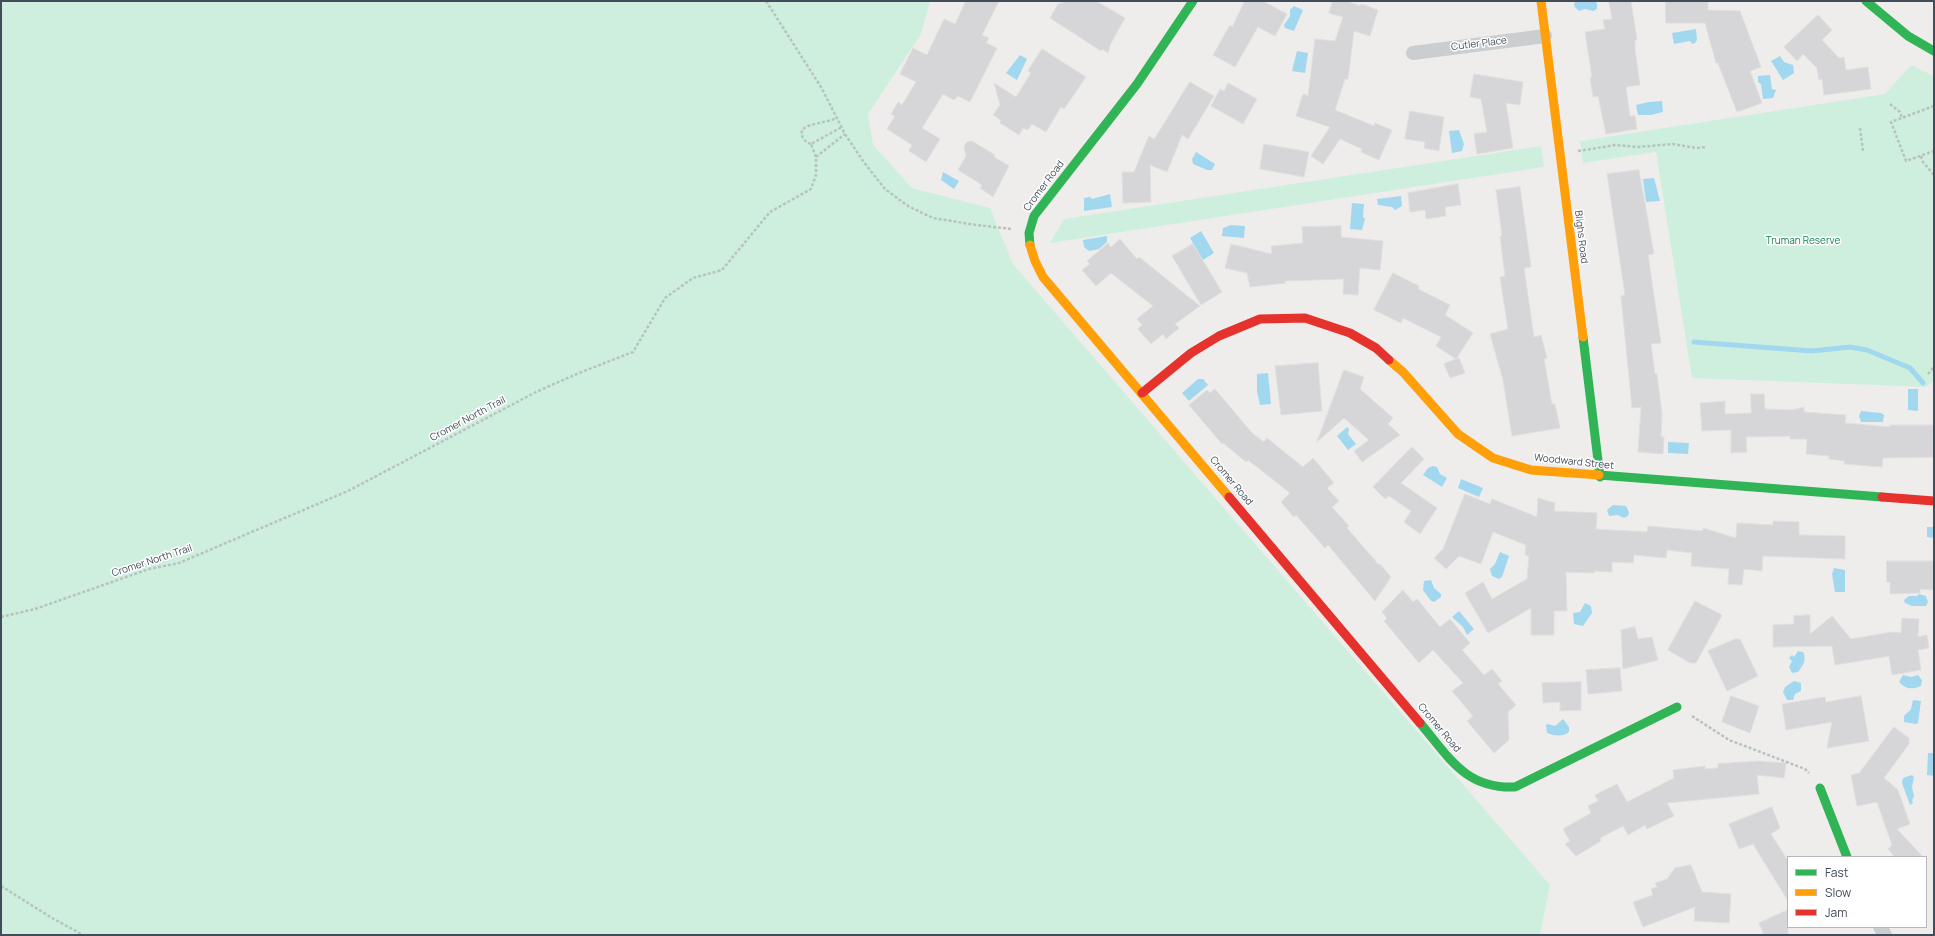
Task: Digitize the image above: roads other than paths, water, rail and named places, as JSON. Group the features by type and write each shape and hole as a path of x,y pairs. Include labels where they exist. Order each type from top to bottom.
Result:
{"street":[{"name":"Cromer Road","path":"1192,1 1172,35 1133,89 1034,216 1028,230 1030,253 1043,277 1452,760 1470,779 1485,785 1499,788 1515,787 1677,707"},
{"name":"Blighs Road","path":"1541,1 1600,476"},
{"path":"1866,1 1908,36 1934,51"},
{"name":"Cutler Place","path":"1413,53 1545,36"},
{"name":"Woodward Street","path":"1142,393 1191,353 1219,336 1260,319 1304,318 1350,334 1376,348 1403,372 1458,434 1493,458 1531,470 1934,501"},
{"path":"1820,788 1847,856"}],"water":[{"path":"1575,1 1594,1 1597,3 1597,9 1593,11 1585,9 1579,11 1574,6"},
{"path":"1294,6 1303,10 1294,31 1285,28 1284,25 1290,16 1290,10"},
{"path":"1696,29 1697,40 1695,43 1692,44 1690,41 1674,44 1672,33"},
{"path":"1297,51 1308,53 1305,73 1292,71"},
{"path":"1020,55 1027,59 1017,80 1006,73"},
{"path":"1780,56 1784,62 1793,65 1794,73 1783,80 1771,61"},
{"path":"1770,75 1772,89 1776,90 1773,98 1763,99 1761,84 1758,82 1758,76"},
{"path":"1662,101 1663,112 1651,115 1638,115 1636,105"},
{"path":"1459,130 1464,144 1462,151 1452,153 1449,131"},
{"path":"1196,152 1215,164 1212,170 1207,170 1193,164 1192,159"},
{"path":"943,172 959,181 954,189 941,180"},
{"path":"1654,178 1660,201 1646,202 1643,179"},
{"path":"1110,194 1112,207 1084,211 1084,198 1090,197 1092,199"},
{"path":"1401,196 1402,206 1395,210 1392,207 1378,205 1377,199"},
{"path":"1352,203 1364,204 1363,217 1365,219 1362,230 1350,229"},
{"path":"1231,225 1245,226 1244,238 1222,236 1223,228"},
{"path":"1201,231 1214,253 1203,260 1190,238"},
{"path":"1107,236 1107,242 1099,249 1089,251 1084,247 1083,240"},
{"path":"1268,373 1271,404 1260,405 1257,391 1257,374"},
{"path":"1198,379 1203,379 1208,385 1189,401 1182,393"},
{"path":"1908,389 1918,389 1918,411 1908,410"},
{"path":"1861,411 1881,413 1884,415 1883,422 1861,422 1859,416"},
{"path":"1347,427 1349,429 1348,434 1356,444 1348,450 1337,436"},
{"path":"1668,442 1689,443 1688,454 1668,453"},
{"path":"1433,466 1437,467 1440,474 1447,478 1442,487 1423,475 1428,468"},
{"path":"1461,479 1483,488 1479,497 1458,488"},
{"path":"1613,505 1626,506 1629,512 1628,516 1624,518 1618,515 1609,516 1607,510"},
{"path":"1927,527 1934,527 1934,538 1927,537"},
{"path":"1500,552 1509,556 1502,577 1499,579 1492,576 1490,569 1495,564"},
{"path":"1834,568 1845,570 1845,592 1835,592 1832,574"},
{"path":"1431,580 1434,588 1441,594 1441,597 1434,602 1431,601 1423,590 1424,581"},
{"path":"1919,594 1926,596 1928,602 1926,606 1912,606 1905,603 1904,600 1909,596 1917,596"},
{"path":"1585,603 1591,606 1592,613 1583,626 1574,624 1573,613 1580,612"},
{"path":"1459,611 1474,629 1467,635 1463,627 1452,617"},
{"path":"1798,651 1803,652 1805,657 1804,662 1798,672 1792,673 1789,667 1792,661 1789,658 1792,655 1794,657"},
{"path":"1903,675 1911,677 1918,675 1922,680 1921,686 1912,688 1904,686 1899,682"},
{"path":"1794,681 1801,683 1801,691 1795,694 1793,700 1787,700 1783,692 1785,687"},
{"path":"1913,700 1921,701 1918,723 1916,724 1904,722 1904,716 1911,709"},
{"path":"1563,719 1569,727 1569,732 1558,736 1547,733 1546,725 1548,724 1555,726"},
{"path":"1928,753 1934,753 1934,776 1927,775"},
{"path":"1912,775 1914,777 1912,787 1914,796 1912,800 1913,803 1910,805 1902,783 1903,778"}],"waterway":[{"path":"1694,342 1812,351 1850,347 1867,350 1910,368 1923,383"}],"park label":[{"name":"Truman Reserve","path":"1803,241"}]}
